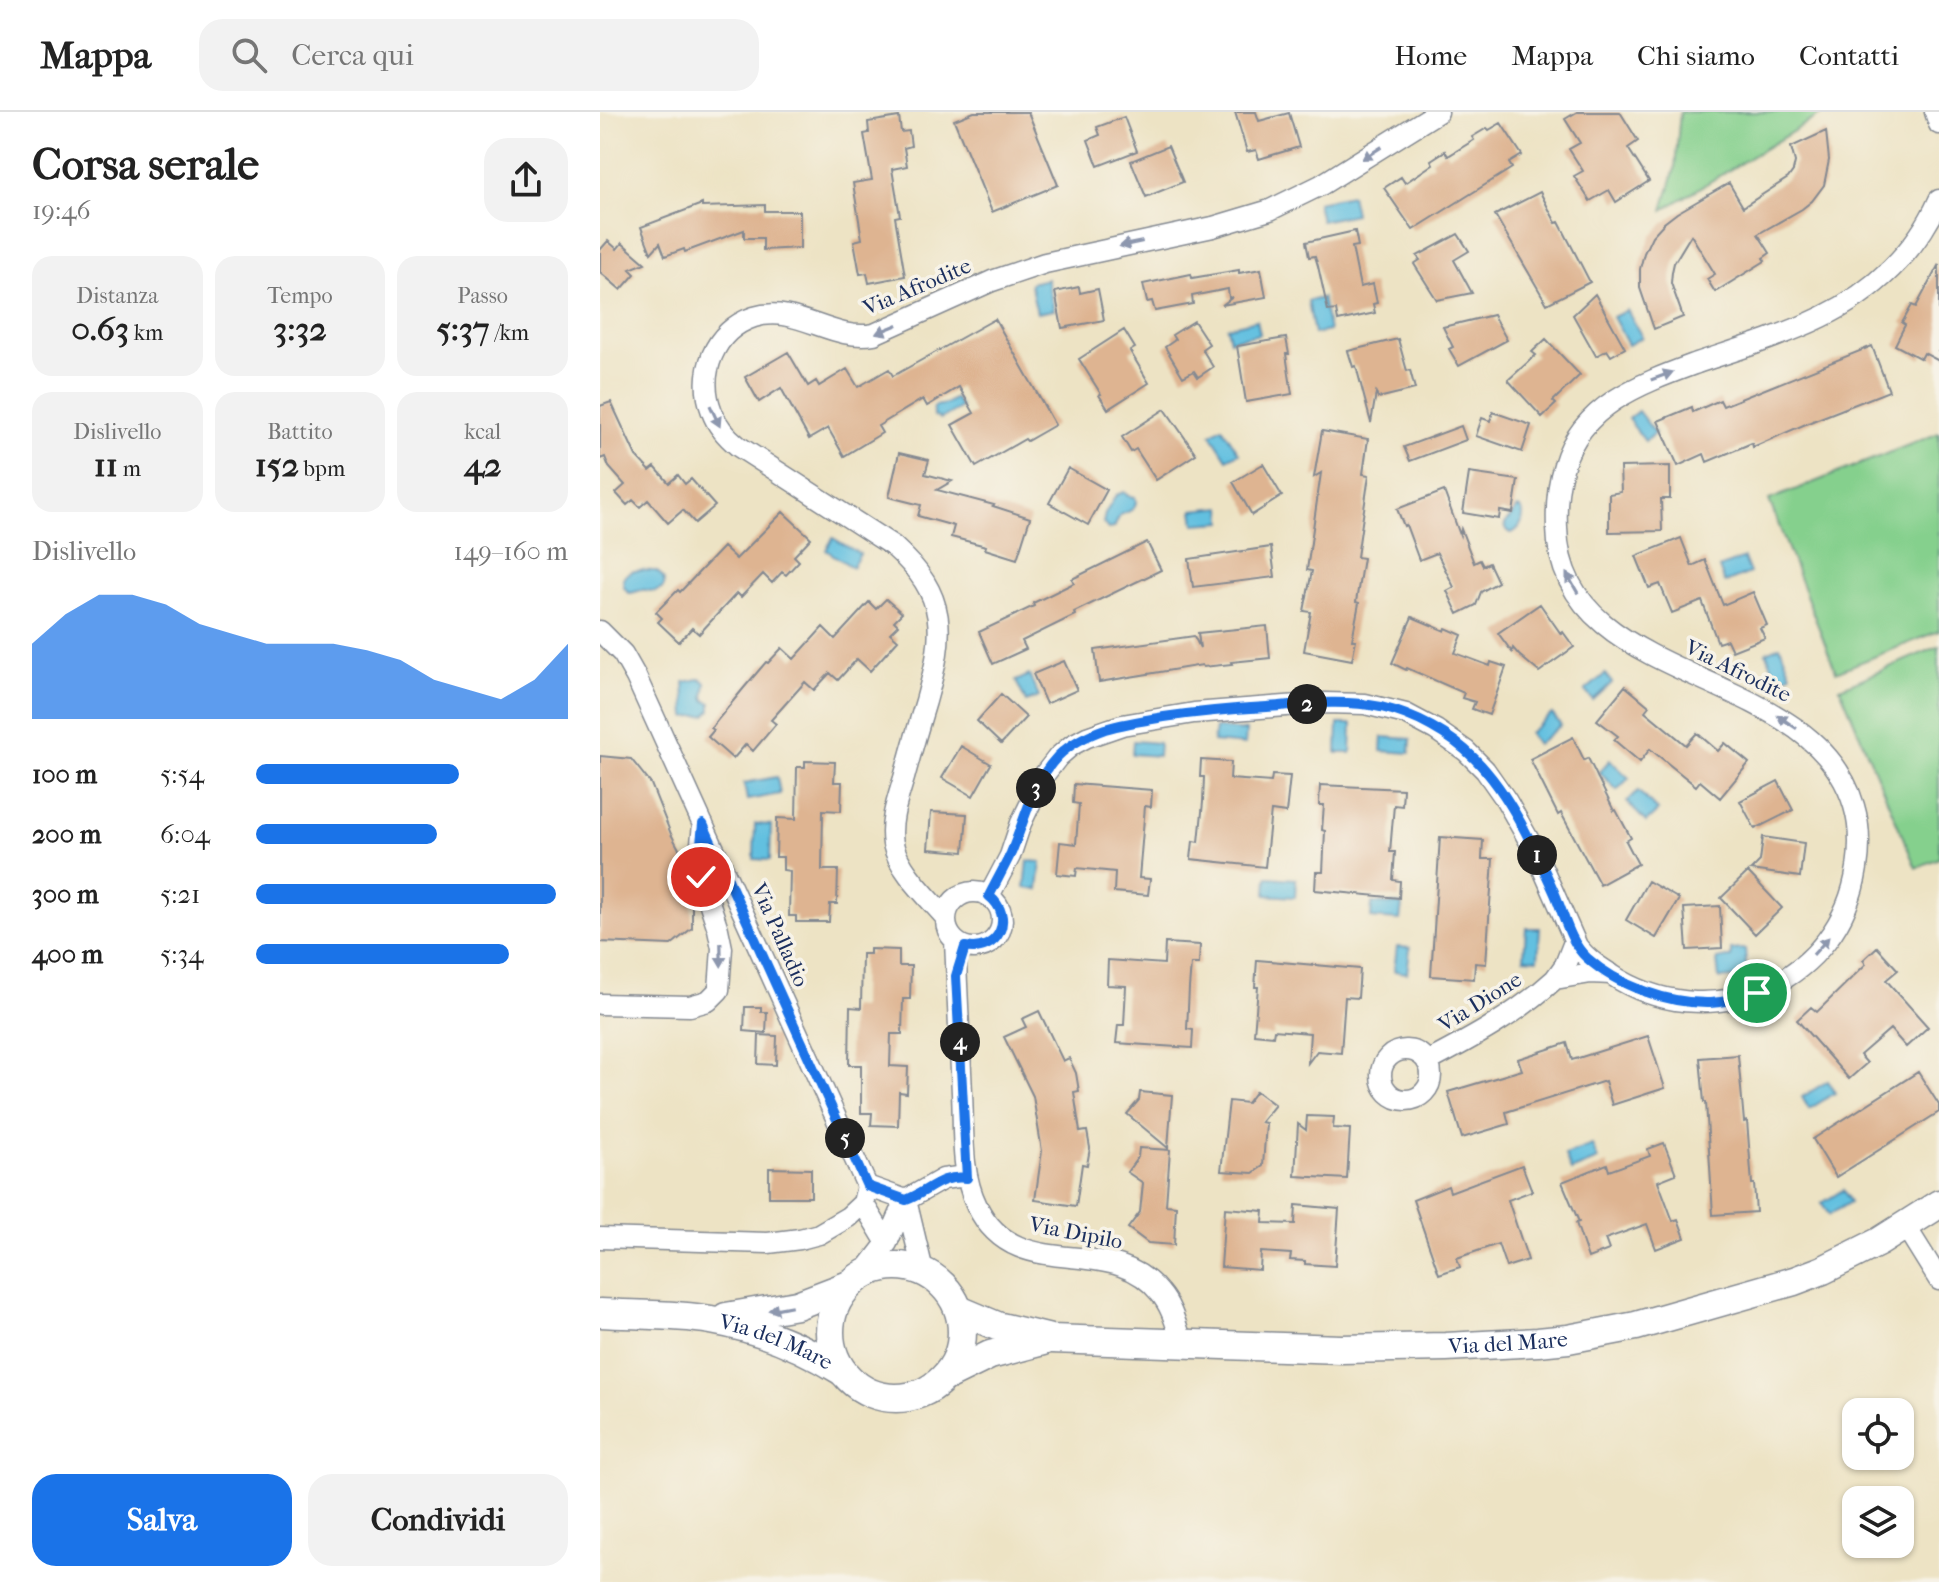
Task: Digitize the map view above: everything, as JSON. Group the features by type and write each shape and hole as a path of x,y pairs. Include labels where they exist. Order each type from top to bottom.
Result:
{"main road":[{"name":"Via del Mare","path":"959,1310 997,1326 1051,1339 1394,1349 1568,1339 1676,1316 1794,1281 1852,1256 1906,1227 1939,1204"},
{"path":"903,1266 923,1271 939,1281 951,1294 959,1310 963,1327 957,1361 947,1376 932,1389 913,1397 893,1399 873,1395 856,1385 842,1371 832,1350 830,1327 836,1304 856,1280 883,1267 903,1266"},
{"name":"Via del Mare","path":"708,1319 797,1305 856,1280"},
{"name":"Via del Mare","path":"600,1313 708,1319 763,1332 818,1356 842,1371"},
{"name":"Via del Mare","path":"947,1376 990,1355 1051,1339"}],"street":[{"name":"Via Afrodite","path":"946,918 905,869 895,850 892,830 937,660 938,619 930,590 893,546 738,446 724,433 711,410 706,386 707,370 714,350 740,324 772,314 792,316 840,333 858,336 874,334 1021,270 1255,215 1321,185 1438,112"},
{"path":"1935,112 1939,124"},
{"name":"Via Afrodite","path":"989,896 1010,856 1024,815 1044,775 1058,757 1087,737 1128,723 1194,713 1333,702 1365,704 1406,714 1436,730 1485,770 1512,809 1535,851 1574,942 1587,958 1611,974 1647,993 1711,1003 1757,993 1791,974 1813,956 1837,925 1853,888 1859,834 1855,808 1846,784 1831,761 1811,740 1786,721 1663,661 1607,626 1582,600 1567,576 1557,543 1558,492 1569,452 1578,435 1599,410 1653,379 1802,326 1853,300 1899,260 1921,233 1939,200"},
{"name":"Via Palladio","path":"600,631 616,645 630,665 887,1243"},
{"path":"600,1004 697,1005 708,1001 719,990 722,948 701,877 703,824"},
{"path":"972,892 989,896 1001,912 1001,929 991,943 973,949 960,944 950,934 946,918 948,909 960,896 972,892"},
{"name":"Via Dione","path":"1427,1062 1526,1005 1555,979 1565,965 1574,942"},
{"name":"Via Dipilo","path":"960,944 956,976 967,1178 984,1219 993,1230 1023,1249 1048,1256 1115,1263 1133,1270 1158,1289 1169,1307 1182,1342"},
{"name":"Via Dione","path":"1555,979 1591,973 1611,974"},
{"path":"600,1238 786,1242 825,1231 841,1221 865,1195 906,1200 943,1179 967,1178"},
{"path":"856,1280 887,1243 906,1200"},
{"path":"906,1200 923,1271"},
{"path":"1906,1227 1939,1280"}],"green space":[{"path":"1680,112 1825,112 1663,210 1675,168"},
{"path":"1939,433 1939,631 1836,672 1769,500"},
{"path":"1939,646 1939,858 1916,868 1840,688"}],"water":[{"path":"1351,195 1355,214 1321,221 1317,202"},
{"path":"1047,279 1054,310 1037,313 1030,283"},
{"path":"1322,298 1329,331 1314,334 1308,301"},
{"path":"1627,310 1642,337 1628,345 1613,317"},
{"path":"1257,320 1260,334 1230,340 1227,327"},
{"path":"955,398 961,407 941,419 934,416 935,406"},
{"path":"1638,411 1655,433 1645,441 1628,419"},
{"path":"1222,427 1239,453 1227,459 1211,434"},
{"path":"1124,492 1135,497 1136,505 1120,515 1114,528 1108,529 1103,523 1105,514 1116,495"},
{"path":"1222,507 1223,522 1195,524 1193,510"},
{"path":"1518,508 1523,513 1522,520 1511,533 1505,524"},
{"path":"833,538 860,554 852,567 826,550"},
{"path":"1744,558 1750,573 1725,583 1719,568"},
{"path":"637,570 656,571 664,582 660,590 629,593 624,587 623,579 629,573"},
{"path":"1780,646 1791,674 1778,680 1766,652"},
{"path":"1605,674 1612,683 1593,700 1585,691"},
{"path":"1029,675 1039,697 1026,702 1016,681"},
{"path":"699,679 706,683 704,697 711,703 711,710 706,715 686,717 684,682"},
{"path":"1552,714 1561,725 1537,744 1529,733"},
{"path":"1338,724 1352,724 1351,753 1337,753"},
{"path":"1215,728 1246,731 1245,745 1213,742"},
{"path":"1382,737 1411,739 1410,753 1381,751"},
{"path":"1133,741 1159,743 1158,756 1132,754"},
{"path":"1610,760 1629,778 1617,790 1599,772"},
{"path":"777,777 780,794 747,800 744,783"},
{"path":"1638,791 1658,811 1646,822 1627,802"},
{"path":"755,824 771,825 770,860 754,859"},
{"path":"1028,861 1041,862 1038,890 1025,888"},
{"path":"1267,877 1296,879 1295,897 1266,895"},
{"path":"1372,903 1402,905 1400,920 1371,918"},
{"path":"1526,928 1540,928 1538,959 1524,958"},
{"path":"1397,947 1410,948 1407,973 1394,971"},
{"path":"1745,949 1747,977 1719,979 1717,959 1731,958 1731,950"},
{"path":"1828,1081 1835,1093 1809,1109 1802,1097"},
{"path":"1592,1145 1598,1160 1571,1171 1565,1155"},
{"path":"1843,1190 1850,1202 1829,1215 1822,1203"}],"building":[{"path":"974,112 1028,112 1058,185 992,212 954,120"},
{"path":"1235,112 1256,112 1259,121 1289,113 1299,147 1259,159 1256,150 1247,152"},
{"path":"1577,112 1620,112 1638,141 1628,148 1649,181 1616,202 1609,190 1590,201 1574,176 1583,171 1569,149 1580,143 1565,119"},
{"path":"899,117 901,132 909,131 911,146 904,148 907,166 892,169 900,216 895,217 905,276 869,283 867,273 860,274 854,241 862,239 853,183 872,180 864,134 869,133 868,122"},
{"path":"1124,117 1137,151 1098,166 1088,140 1100,135 1097,127"},
{"path":"1501,123 1522,155 1509,163 1512,168 1413,230 1384,188 1401,177 1405,183 1433,164 1431,160 1445,151 1448,156 1474,140 1472,137"},
{"path":"1826,131 1829,160 1824,185 1802,209 1758,234 1770,253 1763,258 1765,261 1715,292 1707,279 1715,274 1691,235 1672,272 1671,283 1683,317 1654,329 1640,288 1640,269 1652,236 1677,213 1729,183 1743,207 1788,178 1795,162 1791,147"},
{"path":"1168,146 1183,182 1146,197 1131,161"},
{"path":"1540,192 1590,282 1547,304 1495,215"},
{"path":"702,204 702,207 765,205 765,211 800,211 800,248 763,250 763,238 744,238 744,230 685,252 684,249 665,256 660,243 651,253 641,227"},
{"path":"1355,231 1358,246 1352,247 1360,287 1373,284 1377,303 1373,304 1375,313 1338,321 1336,310 1328,311 1315,256 1309,257 1306,242"},
{"path":"1458,234 1469,251 1454,260 1472,293 1437,300 1414,264 1420,260 1417,256"},
{"path":"608,241 617,249 622,243 645,263 630,269 635,274 621,290 600,272 600,250"},
{"path":"1939,264 1939,361 1924,353 1921,359 1895,345 1905,325 1902,323 1912,305 1916,307"},
{"path":"1261,269 1266,297 1222,305 1233,297 1229,298 1228,289 1192,296 1193,304 1155,311 1152,301 1147,302 1143,284 1191,274 1192,278"},
{"path":"1079,287 1080,293 1098,289 1104,320 1062,328 1055,292"},
{"path":"1595,294 1625,348 1611,356 1607,350 1596,356 1573,315"},
{"path":"1493,315 1507,340 1459,366 1449,349 1453,347 1443,327"},
{"path":"995,319 1055,425 976,467 952,425 974,413 959,387 927,406 923,399 878,426 882,433 844,456 828,428 809,439 781,388 759,402 745,377 788,352 808,386 816,381 819,386 847,369 858,387 889,369 893,376"},
{"path":"1194,321 1209,344 1202,349 1213,367 1198,377 1194,371 1183,377 1165,347 1175,340 1172,335"},
{"path":"1124,330 1135,348 1130,351 1149,383 1108,409 1079,359"},
{"path":"1286,338 1292,394 1246,402 1237,346"},
{"path":"1398,339 1415,389 1378,398 1376,393 1371,423 1356,366 1353,367 1348,351"},
{"path":"1546,339 1580,375 1553,401 1556,404 1542,417 1508,380 1536,355 1532,352"},
{"path":"1872,346 1889,391 1753,447 1752,443 1707,462 1704,454 1678,466 1658,421 1692,407 1693,412 1720,400 1723,406"},
{"path":"611,402 636,456 650,471 655,467 669,483 678,475 685,484 691,479 715,506 695,523 683,510 668,523 648,500 640,507 633,500 627,505 616,493 625,485 609,467 605,457 600,459 600,406"},
{"path":"1165,409 1196,454 1156,480 1136,449 1131,452 1122,437"},
{"path":"1493,412 1531,425 1522,452 1476,436 1482,418 1490,421"},
{"path":"1461,426 1466,440 1410,461 1404,447"},
{"path":"1322,431 1368,439 1363,474 1369,475 1357,557 1363,558 1352,660 1304,651 1311,612 1304,611 1312,571 1307,570 1321,473 1314,477"},
{"path":"899,453 929,460 925,474 952,481 937,490 1030,518 1017,559 985,549 986,546 951,537 954,526 918,516 921,505 889,497"},
{"path":"1263,464 1282,496 1252,515 1233,482"},
{"path":"1670,466 1670,499 1661,499 1662,531 1609,532 1609,494 1621,492 1620,467"},
{"path":"1068,468 1107,490 1088,525 1049,503"},
{"path":"1469,473 1518,480 1513,513 1500,511 1499,519 1463,513"},
{"path":"1444,491 1474,563 1480,560 1483,566 1489,563 1498,582 1481,592 1476,605 1458,614 1447,591 1454,587 1437,553 1419,560 1397,509"},
{"path":"783,512 811,538 794,556 799,561 786,575 782,572 772,583 763,574 741,597 737,593 699,634 692,628 679,642 658,622 662,618 656,612 723,547 736,559"},
{"path":"1681,538 1692,566 1705,560 1723,605 1753,592 1767,625 1760,628 1765,638 1732,651 1727,640 1718,643 1702,601 1672,613 1660,584 1649,588 1636,556"},
{"path":"1147,542 1161,570 1022,641 1026,649 993,664 979,632 1034,606 1033,603 1074,583 1072,579"},
{"path":"1271,547 1275,577 1193,587 1189,559"},
{"path":"886,599 902,613 894,621 898,625 890,633 898,640 870,671 857,659 838,680 830,673 814,690 805,682 771,720 776,724 753,751 746,744 733,759 708,737 714,730 711,728 743,689 782,648 794,659 823,627 835,639 869,602 876,609"},
{"path":"1540,604 1574,647 1539,672 1513,648 1512,652 1498,633"},
{"path":"1412,617 1462,635 1455,653 1490,666 1491,662 1506,667 1489,715 1472,709 1475,702 1462,698 1464,693 1392,663"},
{"path":"1267,626 1270,658 1202,665 1099,682 1095,650 1194,636 1200,648 1198,633"},
{"path":"1064,661 1077,690 1046,704 1033,674"},
{"path":"1625,686 1649,706 1645,711 1686,745 1697,733 1718,751 1725,743 1749,763 1720,798 1700,781 1696,786 1650,749 1640,762 1614,740 1618,736 1597,720"},
{"path":"1001,694 1026,717 1001,744 977,721"},
{"path":"1573,737 1584,760 1588,758 1631,838 1626,841 1638,864 1600,885 1561,813 1558,815 1530,759"},
{"path":"961,746 991,764 973,796 942,778"},
{"path":"600,756 631,759 651,784 688,866 692,928 671,945 600,942"},
{"path":"1201,760 1231,762 1230,779 1271,782 1272,775 1290,776 1286,813 1271,811 1265,867 1191,859 1193,841 1199,842 1204,777 1200,777"},
{"path":"805,761 835,762 834,782 842,782 841,811 823,810 822,870 838,870 837,904 830,904 829,922 796,922 796,916 789,916 790,871 783,870 783,857 776,857 777,818 796,819 797,767 805,767"},
{"path":"1778,781 1793,810 1755,829 1740,801"},
{"path":"1074,784 1152,790 1151,807 1145,806 1139,878 1150,879 1148,895 1114,892 1115,872 1077,868 1076,876 1057,874 1060,842 1076,844 1079,804 1073,803"},
{"path":"1320,785 1403,789 1402,806 1394,805 1390,852 1395,852 1393,880 1400,881 1399,898 1315,890 1316,872 1323,872 1325,831 1322,830 1324,805 1319,805"},
{"path":"931,812 967,814 964,852 928,849"},
{"path":"1440,837 1483,840 1482,859 1493,859 1486,964 1475,963 1474,979 1431,976"},
{"path":"1763,837 1804,843 1800,877 1751,870 1760,861"},
{"path":"1748,872 1782,908 1755,934 1721,898"},
{"path":"1648,881 1679,899 1656,938 1626,920"},
{"path":"1720,906 1722,948 1687,950 1684,908"},
{"path":"1165,943 1200,945 1199,964 1191,964 1189,988 1187,1029 1193,1030 1192,1048 1116,1043 1118,1025 1124,1025 1126,986 1107,985 1108,960 1164,964"},
{"path":"1877,947 1898,970 1886,980 1928,1027 1906,1047 1890,1029 1860,1055 1867,1063 1849,1079 1797,1020 1811,1007 1817,1012 1866,964 1863,960"},
{"path":"870,949 899,950 899,966 911,966 910,999 903,999 902,1034 891,1034 890,1066 908,1067 907,1093 899,1092 898,1126 871,1125 872,1113 861,1113 861,1065 849,1065 850,1007 861,1008 862,954 870,954"},
{"path":"1257,960 1360,969 1358,998 1345,997 1341,1053 1317,1051 1308,1063 1310,1033 1274,1030 1273,1036 1254,1034"},
{"path":"745,1007 761,1007 761,1012 767,1012 766,1033 744,1031"},
{"path":"1039,1011 1063,1061 1069,1058 1076,1073 1079,1091 1074,1092 1080,1132 1087,1131 1090,1148 1087,1165 1082,1164 1076,1206 1035,1200 1042,1151 1033,1096 1004,1037 1026,1027 1022,1019"},
{"path":"759,1035 777,1036 776,1065 758,1064"},
{"path":"1648,1036 1665,1088 1612,1105 1605,1081 1506,1112 1509,1124 1462,1138 1448,1092 1522,1070 1518,1059 1567,1043 1572,1060"},
{"path":"1738,1055 1756,1212 1713,1215 1700,1058"},
{"path":"1918,1072 1939,1105 1939,1112 1836,1177 1813,1139"},
{"path":"1256,1091 1275,1105 1261,1122 1266,1123 1263,1166 1253,1173 1221,1171 1229,1101 1247,1103"},
{"path":"1140,1092 1172,1095 1168,1148 1127,1114 1139,1100"},
{"path":"1307,1116 1334,1117 1333,1128 1350,1129 1347,1179 1295,1176 1298,1124 1306,1130"},
{"path":"1664,1143 1676,1174 1658,1181 1673,1221 1678,1219 1685,1238 1656,1249 1647,1224 1605,1239 1609,1250 1588,1258 1576,1223 1579,1222 1562,1182 1607,1164 1609,1171 1650,1156 1648,1149"},
{"path":"1139,1148 1170,1150 1166,1205 1176,1206 1174,1245 1148,1243 1128,1228 1140,1212 1143,1183 1127,1172 1138,1157"},
{"path":"1522,1165 1532,1191 1508,1200 1528,1260 1506,1267 1498,1244 1457,1258 1460,1267 1439,1274 1413,1200 1448,1186 1450,1192"},
{"path":"769,1168 811,1169 811,1197 769,1197"},
{"path":"1296,1205 1339,1209 1335,1266 1290,1260 1291,1254 1261,1252 1260,1270 1221,1267 1225,1208 1264,1211 1263,1223 1295,1224"}],"route":[{"path":"701,877 703,824 867,1186 906,1200 943,1179 967,1178 956,976 965,947 973,949 991,943 1001,929 1001,912 989,896 1010,856 1021,823 1044,775 1066,749 1105,729 1194,713 1333,702 1365,704 1406,714 1458,745 1485,770 1512,809 1535,851 1574,942 1587,958 1635,988 1680,1000 1711,1003 1757,993"}]}
